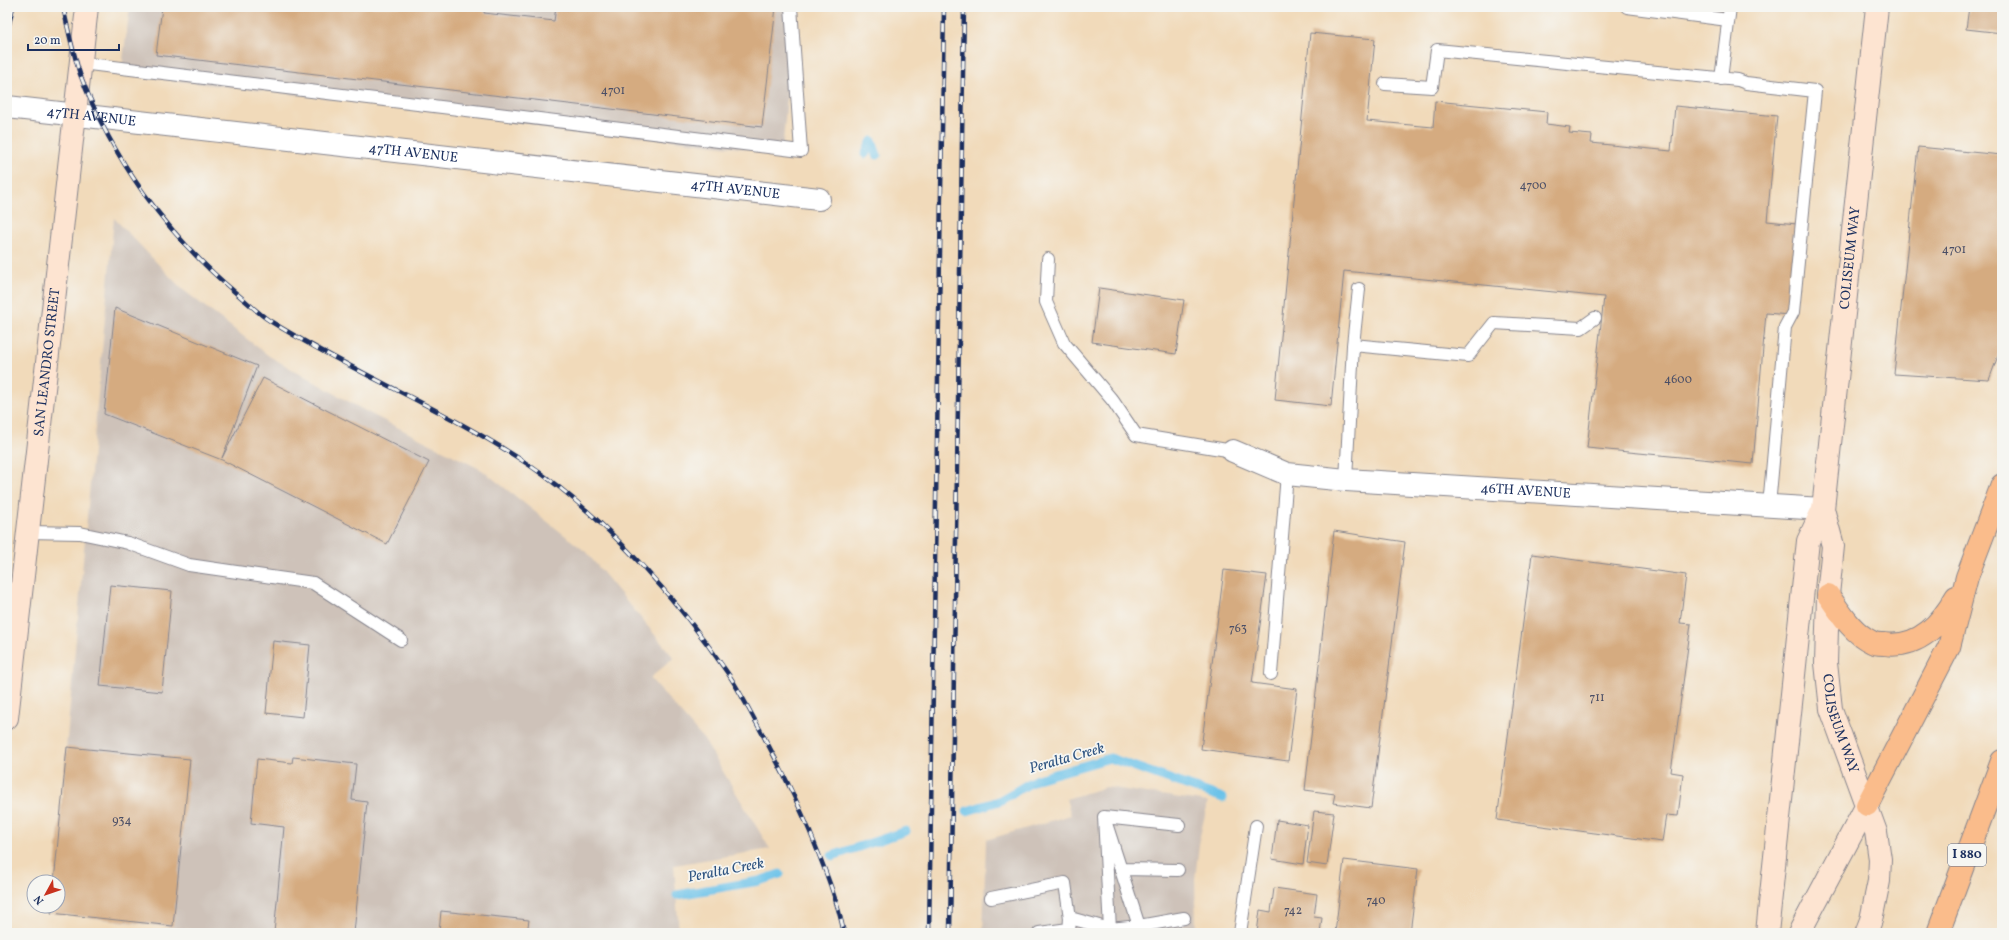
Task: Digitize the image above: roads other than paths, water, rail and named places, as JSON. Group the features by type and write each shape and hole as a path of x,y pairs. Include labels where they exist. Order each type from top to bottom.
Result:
{"highway":[{"path":"1867,805 1949,647 1967,577 2002,485"},
{"path":"1828,595 1848,624 1872,642 1897,646 1922,637 1945,616 1967,577"},
{"name":"I 880","path":"1938,933 1999,769"}],"street":[{"name":"SAN LEANDRO STREET","path":"7,718 87,7"},
{"name":"COLISEUM WAY","path":"1767,933 1808,541 1823,509 1877,7"},
{"name":"47TH AVENUE","path":"7,107 75,116 819,199"},
{"name":"46TH AVENUE","path":"1233,451 1287,474 1346,480 1823,509"},
{"name":"COLISEUM WAY","path":"1823,509 1833,546 1828,595 1826,663 1831,709 1876,832 1880,858 1879,881 1871,920 1866,933"},
{"path":"1799,933 1867,805"}],"lane":[{"path":"81,63 800,151 791,7"},
{"path":"1627,7 1728,20"},
{"path":"1721,79 1730,7"},
{"path":"1385,84 1432,87 1437,50 1721,79 1815,91 1793,312 1785,328 1769,506"},
{"path":"1048,259 1046,302 1064,343 1113,401 1136,435 1233,451"},
{"path":"1346,480 1353,344 1359,290"},
{"path":"1353,344 1468,356 1494,324 1581,328 1595,318"},
{"path":"1271,674 1287,474"},
{"path":"28,532 80,533 128,543 189,565 313,583 401,640"},
{"path":"1104,817 1179,825"},
{"path":"1104,817 1140,929"},
{"path":"1104,817 1110,931"},
{"path":"1240,933 1256,826"},
{"path":"1121,869 1178,870"},
{"path":"991,898 1065,883 1070,927"},
{"path":"1039,933 1070,927 1110,931 1140,929 1184,918"}],"waterway":[{"name":"Peralta Creek","path":"872,141 877,155"},
{"path":"865,154 872,141"},
{"name":"Peralta Creek","path":"967,811 999,801 1037,779 1110,758 1223,798"},
{"name":"Peralta Creek","path":"832,856 906,831"},
{"name":"Peralta Creek","path":"677,895 759,881 780,874"}],"railway":[{"path":"7,32 13,7"},
{"path":"63,7 80,74 108,136 144,194 187,246 211,270 261,315 270,321 334,358 466,427 529,465 557,485 584,508 612,534 663,589 709,647 743,698 797,801 834,894 844,933"},
{"path":"929,933 944,7"},
{"path":"950,933 964,7"}]}
